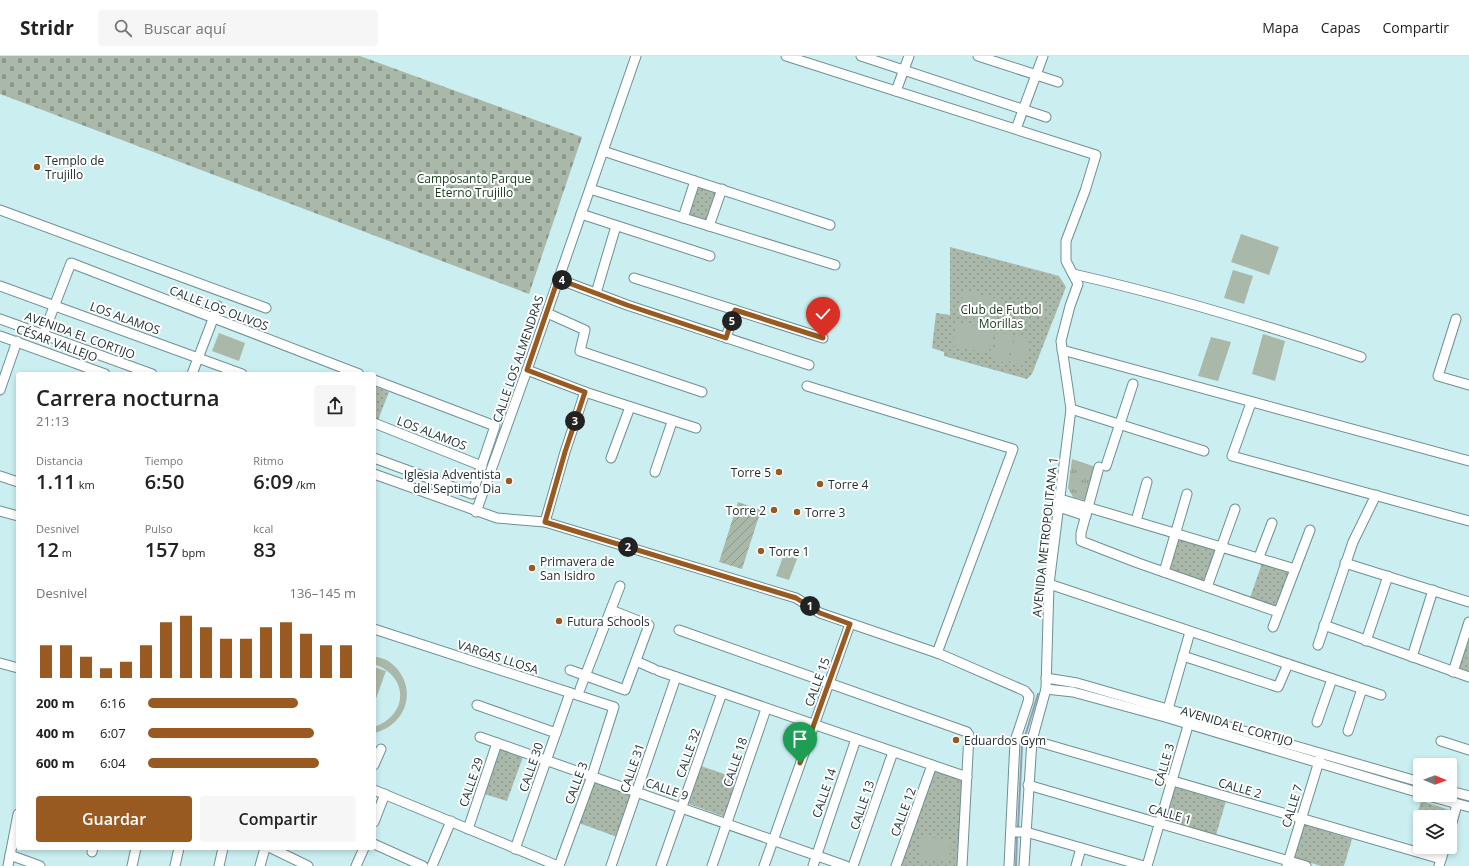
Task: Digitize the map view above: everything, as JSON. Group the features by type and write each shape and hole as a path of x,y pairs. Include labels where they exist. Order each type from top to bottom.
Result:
{"street":[{"name":"CALLE LOS ALMENDRAS","path":"476,512 636,56"},
{"path":"786,56 1016,129 1043,56"},
{"path":"860,56 1046,117"},
{"path":"896,91 909,56"},
{"path":"978,56 1058,82"},
{"name":"AVENIDA METROPOLITANA 1","path":"1009,866 1028,785 1032,740 1046,689 1050,584 1071,409 1061,341 1070,306 1078,284 1066,262 1066,241 1085,191 1096,155 1016,129"},
{"path":"603,151 830,225"},
{"path":"683,218 695,181"},
{"path":"590,189 835,265"},
{"path":"710,226 722,189"},
{"path":"0,210 266,308"},
{"path":"581,214 710,256"},
{"path":"596,293 616,226"},
{"name":"CALLE LOS OLIVOS","path":"54,305 70,264 351,372"},
{"path":"1073,274 1122,285 1214,310 1361,357"},
{"path":"634,278 823,338"},
{"path":"558,279 726,338 809,364"},
{"name":"LOS ALAMOS","path":"0,286 236,372"},
{"path":"43,335 54,305"},
{"path":"193,372 218,306"},
{"path":"726,338 735,310"},
{"path":"547,313 585,330 580,351 702,392"},
{"path":"1456,319 1438,376 1469,385"},
{"name":"AVENIDA EL CORTIJO","path":"0,320 146,372"},
{"name":"CÉSAR VALLEJO","path":"0,336 100,372"},
{"path":"0,390 17,341"},
{"path":"1062,350 1251,403 1469,461"},
{"path":"527,370 672,422 696,428"},
{"path":"376,381 494,426 472,494 376,459"},
{"path":"1133,384 1120,425 1102,466 1088,506 1081,541 1278,612"},
{"path":"808,386 1013,449 937,653"},
{"path":"545,522 565,452 585,392"},
{"path":"1251,403 1232,456 1469,521"},
{"path":"611,458 630,407"},
{"path":"1071,409 1204,451"},
{"path":"655,472 672,422"},
{"name":"LOS ALAMOS","path":"376,424 482,466"},
{"path":"376,475 476,512 497,518 545,522 796,598 820,613 937,653 1026,691 1029,696 1014,741 1018,832 1145,866"},
{"path":"0,476 16,481"},
{"path":"1136,521 1147,482"},
{"path":"1164,572 1187,494"},
{"path":"1318,645 1353,542 1376,495"},
{"path":"1059,503 1088,506 1295,569"},
{"path":"1059,503 1086,516"},
{"path":"1207,587 1235,509"},
{"path":"0,511 16,515"},
{"path":"1259,557 1272,522"},
{"path":"1273,627 1310,530"},
{"path":"1345,563 1469,602"},
{"path":"1366,641 1388,576"},
{"path":"1050,584 1381,695"},
{"path":"580,689 620,586"},
{"path":"1412,657 1433,590"},
{"path":"570,670 625,690 649,625 611,610"},
{"path":"1453,672 1469,622"},
{"name":"CALLE 15","path":"764,866 850,624"},
{"path":"1324,625 1469,677"},
{"name":"VARGAS LLOSA","path":"376,630 614,707"},
{"path":"679,630 967,732 969,735 962,866"},
{"path":"1168,709 1190,632"},
{"path":"1183,656 1278,688 1288,664"},
{"path":"636,661 656,670 766,709 967,777"},
{"path":"0,663 16,667"},
{"name":"CALLE 31","path":"611,866 676,677"},
{"name":"AVENIDA EL CORTIJO","path":"1046,678 1077,683 1168,709 1189,720 1413,791"},
{"path":"1317,722 1332,679"},
{"name":"AVENIDA EL CORTIJO","path":"1046,689 1073,692 1189,720 1321,753 1413,780"},
{"path":"1348,731 1362,689"},
{"name":"CALLE 30","path":"515,849 570,693"},
{"name":"CALLE 32","path":"661,866 722,693"},
{"path":"477,705 556,732"},
{"name":"CALLE 3","path":"558,866 592,776 614,707"},
{"name":"CALLE 18","path":"712,866 766,709"},
{"name":"CALLE 3","path":"1145,866 1160,824 1189,720"},
{"name":"CALLE 9","path":"480,737 774,839 846,866"},
{"name":"CALLE 14","path":"813,866 856,739"},
{"name":"CALLE 2","path":"1032,740 1300,818 1440,862"},
{"path":"1441,741 1469,750"},
{"name":"CALLE 29","path":"468,829 497,743"},
{"path":"376,760 381,749"},
{"name":"CALLE 13","path":"853,866 893,752"},
{"name":"CALLE 7","path":"1287,863 1321,753"},
{"name":"CALLE 12","path":"896,866 932,766"},
{"name":"CALLE 1","path":"1028,785 1287,863 1306,866"},
{"path":"376,791 515,849 538,862 558,866"},
{"path":"1457,793 1469,796"},
{"path":"376,817 385,794"},
{"path":"1450,802 1469,807"},
{"path":"1455,810 1457,804"},
{"path":"432,866 451,821"},
{"path":"8,866 16,824"},
{"name":"AVENIDA METROPOLITANA 1","path":"1018,832 1024,866"},
{"path":"376,845 423,866"},
{"path":"1076,866 1081,848"},
{"path":"132,866 136,850"},
{"path":"175,866 179,850"},
{"path":"219,866 223,850"},
{"path":"260,866 264,850"},
{"path":"275,850 304,865"},
{"path":"356,866 363,850"},
{"path":"10,855 40,866"}],"green space":[{"name":"Camposanto Parque Eterno Trujillo","path":"0,56 360,56 582,137 529,294 0,94"},
{"path":"698,184 719,191 708,223 686,216"},
{"path":"1241,234 1279,247 1269,275 1231,262"},
{"name":"Club de Futbol Morillas","path":"950,247 1059,276 1066,287 1032,374 1027,379 944,356 944,352 932,348 936,313 950,315"},
{"path":"1233,270 1253,276 1244,304 1224,298"},
{"path":"964,290 1001,300 996,323 957,314"},
{"path":"957,322 994,330 989,353 952,346"},
{"path":"998,332 1013,335 1008,363 992,360"},
{"path":"219,333 245,343 239,361 212,351"},
{"path":"1263,334 1285,341 1275,381 1252,374"},
{"path":"1015,335 1030,339 1024,366 1010,363"},
{"path":"1211,337 1231,342 1218,381 1198,376"},
{"path":"376,387 389,392 378,420 376,420"},
{"path":"1072,459 1096,467 1087,501 1073,497 1068,488"},
{"path":"738,502 761,510 742,569 719,562"},
{"path":"1178,536 1218,548 1206,583 1168,570"},
{"path":"784,554 797,559 789,580 776,576"},
{"path":"1262,563 1292,571 1278,608 1250,598"},
{"path":"1469,639 1469,672 1459,669"},
{"path":"376,657 389,662 400,672 405,683 407,693 406,704 402,713 395,722 386,729 376,732 376,726 394,714 399,705 399,686 394,677 376,665"},
{"path":"376,668 386,671 376,698"},
{"path":"499,749 523,757 507,801 484,794"},
{"path":"701,766 739,779 725,817 689,804"},
{"path":"934,770 964,781 958,866 901,866"},
{"path":"594,781 632,794 617,837 579,823"},
{"path":"1174,785 1226,801 1216,835 1164,820"},
{"path":"1421,802 1424,802 1450,810 1418,810"},
{"path":"1304,824 1352,839 1344,866 1321,866 1294,858"},
{"path":"921,837 951,839 949,862 919,860"}],"waterway":[{"path":"1018,829 1022,746 1038,694"},
{"path":"1016,866 1017,835"}],"place":[{"name":"Templo de Trujillo","path":"37,167"},
{"name":"Torre 5","path":"779,472"},
{"name":"Iglesia Adventista del Septimo Dia","path":"509,481"},
{"name":"Torre 4","path":"820,484"},
{"name":"Torre 2","path":"774,510"},
{"name":"Torre 3","path":"797,512"},
{"name":"Torre 1","path":"761,551"},
{"name":"Primavera de San Isidro","path":"532,568"},
{"name":"Futura Schools","path":"559,621"},
{"name":"Eduardos Gym","path":"956,740"}],"route":[{"path":"800,763 850,624 820,613 796,598 545,522 565,452 585,392 527,370 558,279 627,305 726,338 735,310 823,338"}]}
